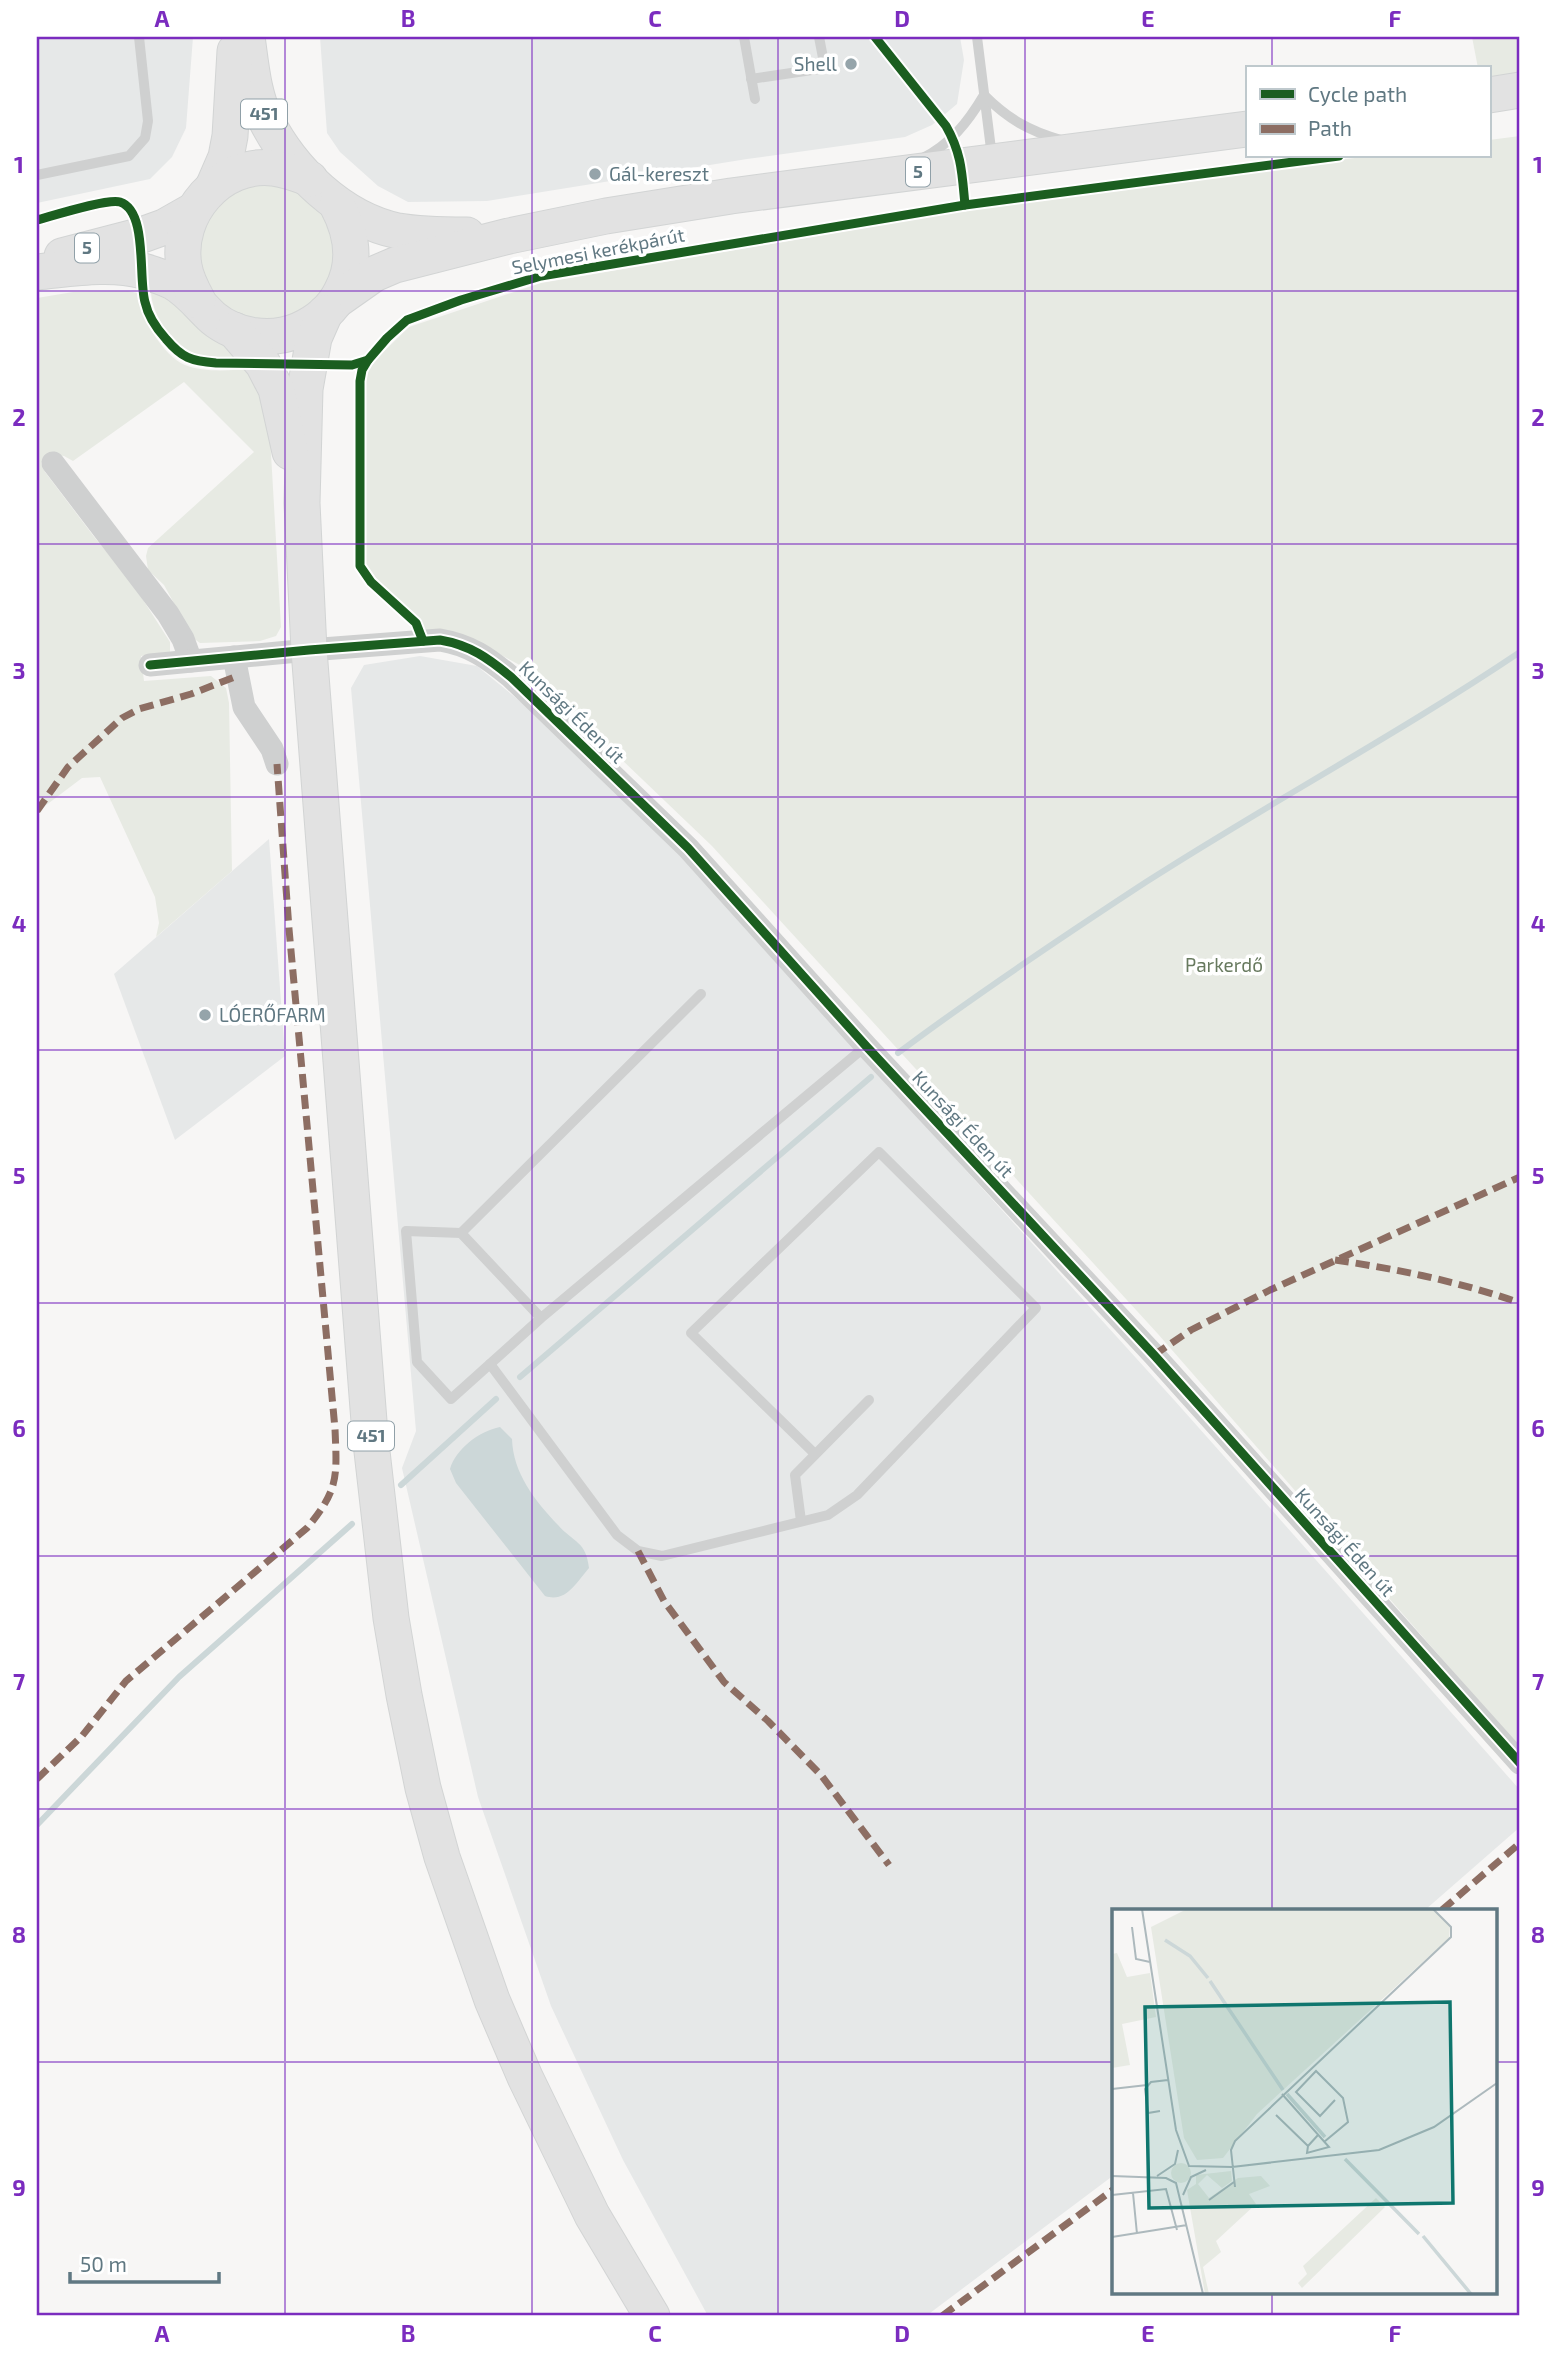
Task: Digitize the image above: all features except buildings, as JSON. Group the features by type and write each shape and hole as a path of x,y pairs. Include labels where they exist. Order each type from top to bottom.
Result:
{"main road":[{"name":"451","path":"204,198 226,157 230,136 236,37"},
{"name":"451","path":"247,37 255,89 265,119 282,146 310,179"},
{"path":"1490,94 1520,90"},
{"name":"5","path":"51,260 86,268 141,271 173,282 198,301 214,318 234,330 253,336 273,337 301,329 374,274 395,265 509,236 606,216 881,176 1246,129"},
{"name":"5","path":"51,260 164,227 240,173 270,168 290,171 310,179 337,205 362,219 398,231 509,236"},
{"name":"5","path":"198,301 189,284 183,256 186,228 204,198"},
{"name":"5","path":"331,307 350,269 351,252 345,220 337,205"},
{"name":"451","path":"331,307 314,338 304,389 302,503 309,650 370,1434 391,1618 423,1788 442,1857 492,2000 524,2077 587,2205 652,2316"},
{"name":"451","path":"234,330 263,364 276,390 302,503"}],"street":[{"path":"53,463 168,614 183,639 191,661"},
{"name":"Kunsági Éden út","path":"150,665 440,640 458,643 486,656 688,848 866,1046 1154,1355 1520,1763"},
{"path":"234,657 244,707 272,749 277,764"}],"lane":[{"path":"139,37 148,121"},
{"path":"38,174 129,156 145,138 148,121 146,37"},
{"path":"744,37 755,99"},
{"path":"751,79 825,68 819,37"},
{"path":"977,37 993,163"},
{"path":"984,95 1010,120 1026,128 1094,150"},
{"path":"881,176 925,157 945,144 965,124 984,95"},
{"path":"461,1233 701,994"},
{"path":"541,1318 461,1233 406,1231 417,1362 451,1399 541,1318 866,1046"},
{"path":"490,1364 617,1535 638,1551 662,1556 828,1514 857,1495 1036,1308 879,1152 691,1333 814,1454"},
{"path":"801,1521 795,1475 869,1400"}],"shaded area":[{"path":"37,37 193,37 186,128 172,157 150,179 37,203"},
{"path":"320,37 960,37 964,60 957,104 932,125 905,137 747,159 487,201 408,202 378,186 340,152 327,133"},
{"path":"420,656 477,666 555,730 680,855 1175,1401 1520,1790 1520,1827 1426,1909 1112,1909 1112,2176 926,2316 708,2316 623,2160 551,2006 478,1797 402,1468 416,1431 351,688 364,665"},
{"name":"LÓERŐFARM","path":"269,839 285,1056 175,1140 114,974"},
{"path":"500,1427 512,1439 516,1463 527,1486 549,1516 585,1552 589,1568 570,1590 559,1597 545,1596 456,1483 450,1469 457,1455 469,1442 484,1432"}],"green space":[{"path":"1472,37 1520,37 1520,78 1490,82 1490,66 1478,66"},
{"name":"Parkerdő","path":"1520,136 1520,1748 1158,1334 712,846 527,669 490,649 426,634 365,564 364,376 370,365 409,327 541,283 1023,201 1355,158 1490,158 1490,140"},
{"path":"239,175 319,190 344,277 279,334 200,300 185,251"},
{"path":"73,292 137,293 148,324 161,344 177,360 201,369 252,369 269,419 281,627 276,636 260,641 200,643 193,638 164,585 148,570 148,548 254,452 184,382 73,461 64,456 48,454 41,463 95,538 131,581 170,642 170,652 141,656 144,681 211,676 226,688 229,703 232,871 156,937 159,923 155,897 100,777 82,778 37,812 37,298"},
{"path":"151,292 164,296 250,359 206,357 182,346 160,321"}],"waterway":[{"path":"898,1053 1146,882 1520,652"},
{"path":"520,1377 871,1077"},
{"path":"401,1485 496,1399"},
{"path":"37,1825 179,1677 352,1524"}],"marked path":[{"path":"37,811 68,767 122,718 139,709 191,694 237,676"},
{"path":"37,1779 82,1736 126,1681 307,1528 325,1503 334,1482 335,1429 289,929 277,764"},
{"path":"1154,1355 1191,1330 1270,1290 1520,1177"},
{"path":"1335,1260 1429,1277 1520,1303"},
{"path":"638,1551 664,1601 724,1682 768,1721 821,1775 889,1865"},
{"path":"1443,1909 1520,1843"},
{"path":"942,2316 1112,2190"}],"cycle path":[{"path":"875,37 946,126 958,155 965,205"},
{"name":"Selymesi kerékpárút","path":"37,220 114,201 129,208 138,231 143,291 148,312 162,335 188,357 216,363 352,365 368,360 407,320 461,300 541,276 965,205 1324,158"},
{"path":"368,360 360,381 360,566 371,582 416,623 423,641"},
{"path":"150,665 440,640 470,649 503,670 688,848 866,1046 1154,1355 1520,1763"}],"place":[{"name":"Shell","path":"851,64"},
{"name":"Gál-kereszt","path":"595,174"},
{"name":"LÓERŐFARM","path":"205,1015"}]}
